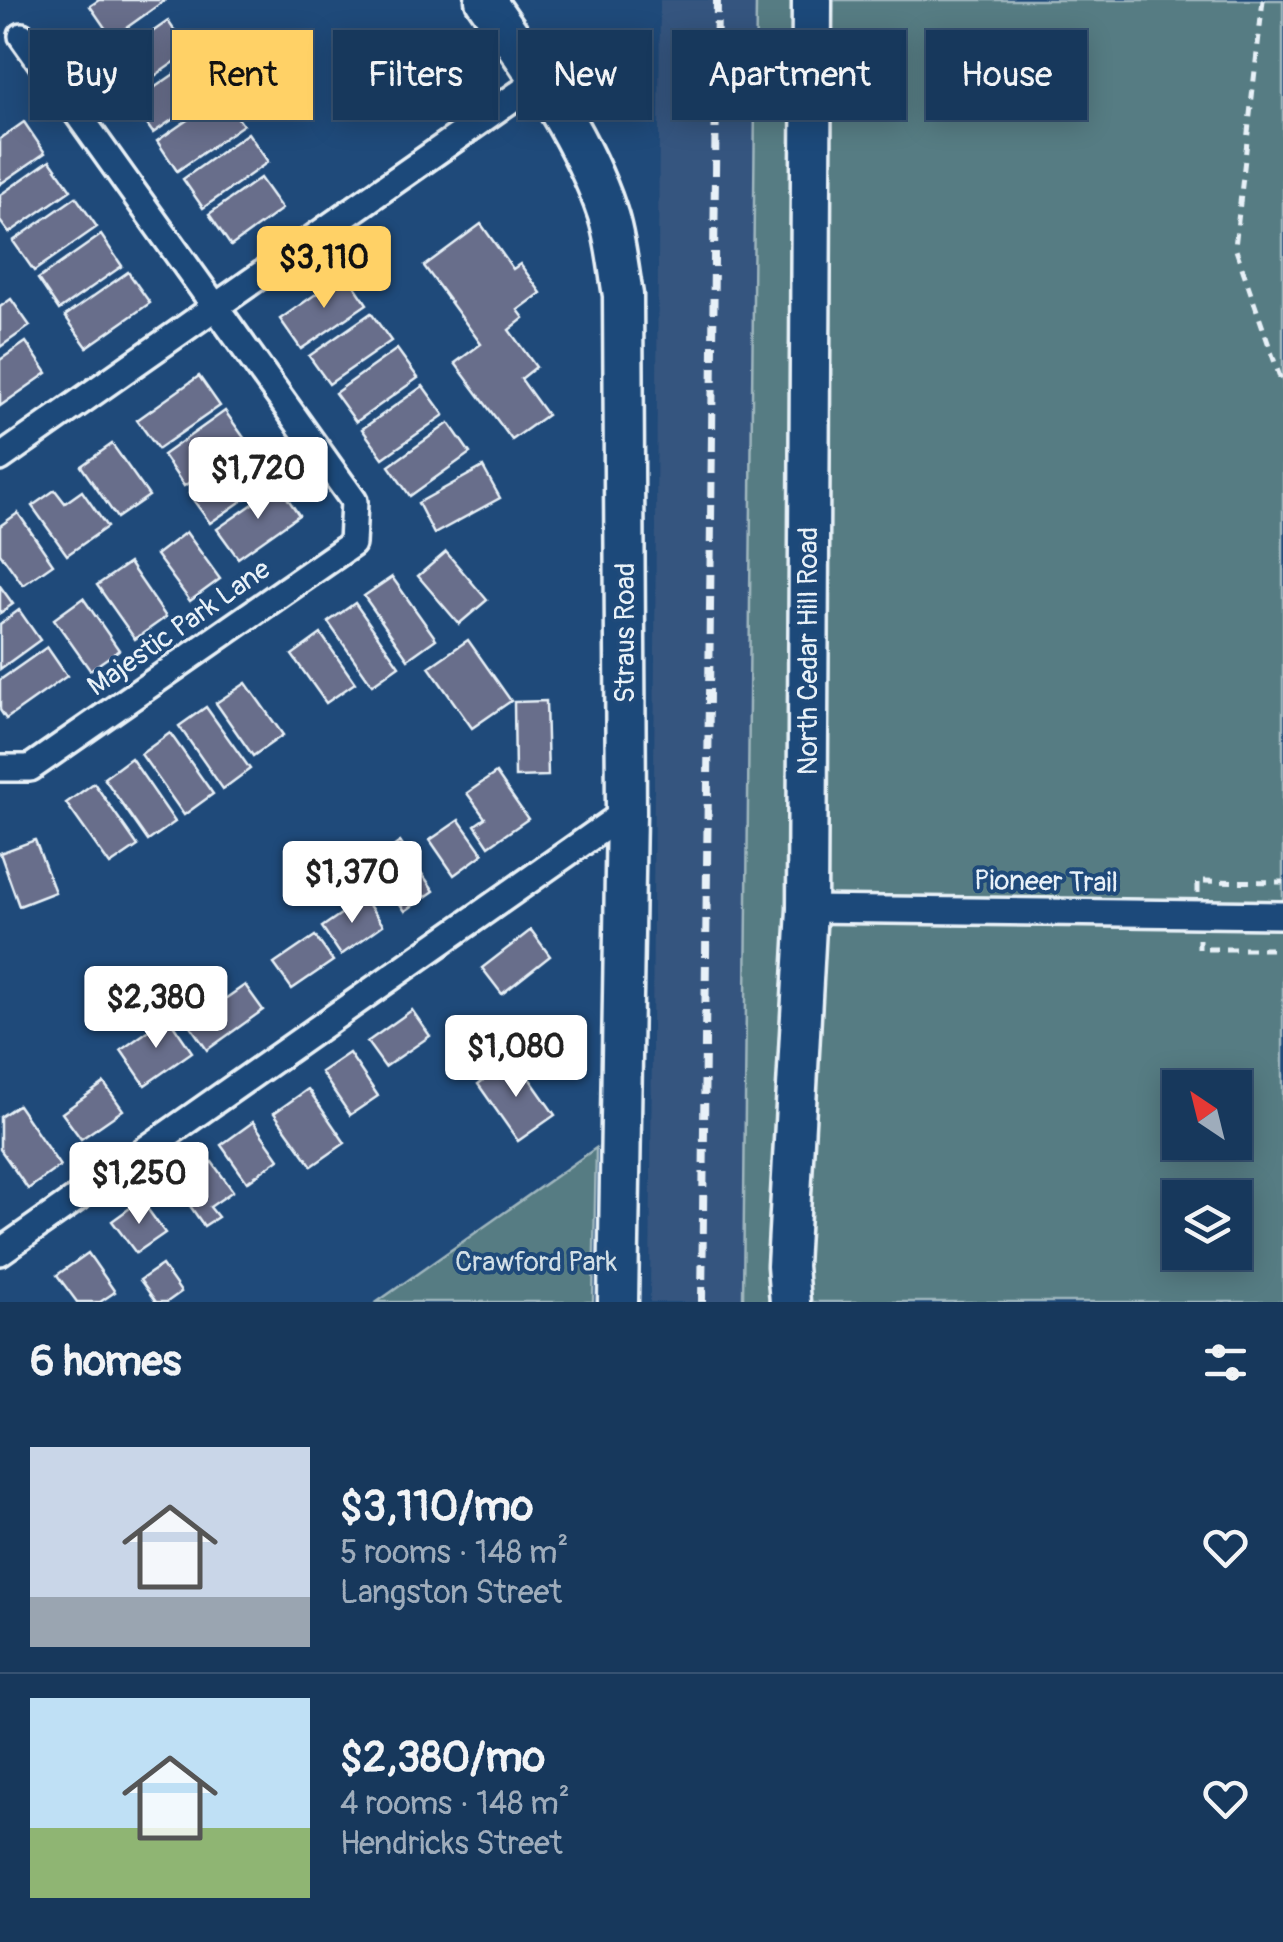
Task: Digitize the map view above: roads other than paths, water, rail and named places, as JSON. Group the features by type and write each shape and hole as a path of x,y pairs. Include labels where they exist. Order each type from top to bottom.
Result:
{"street":[{"name":"Straus Road","path":"485,0 518,47"},
{"name":"North Cedar Hill Road","path":"790,1302 786,1266 807,909 812,0"},
{"path":"22,36 214,308"},
{"path":"0,458 518,94"},
{"name":"Straus Road","path":"564,120 608,214 623,296 626,812 618,1302"},
{"name":"Majestic Park Lane","path":"0,768 30,768 352,544 354,501 214,308"},
{"path":"0,1252 626,812"},
{"name":"Pioneer Trail","path":"807,909 1283,914"}],"railway":[{"path":"702,1302 717,0"}],"park label":[{"name":"Crawford Park","path":"536,1262"}]}
